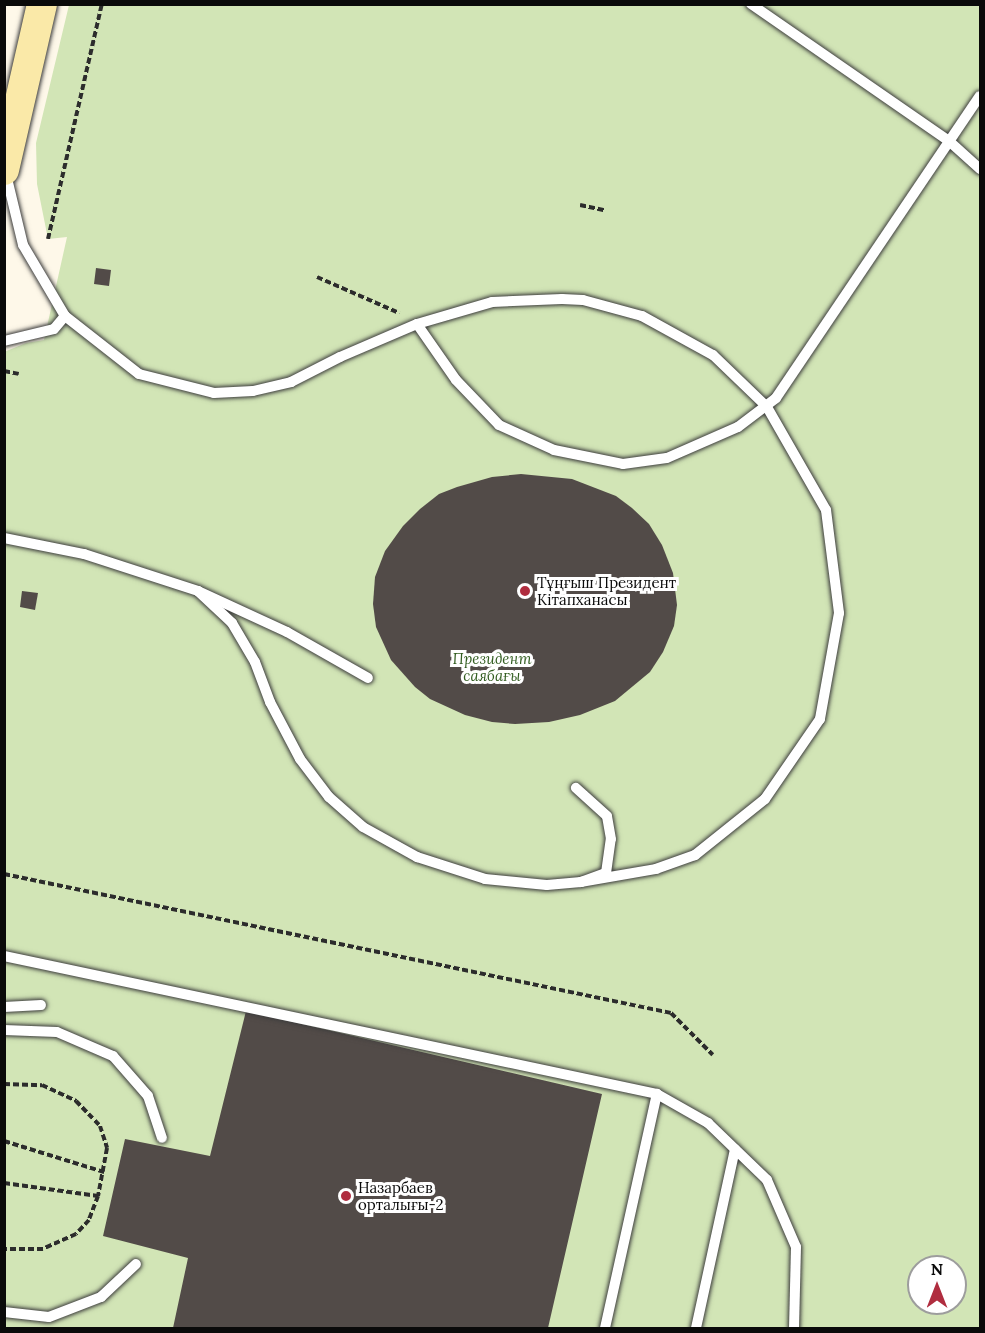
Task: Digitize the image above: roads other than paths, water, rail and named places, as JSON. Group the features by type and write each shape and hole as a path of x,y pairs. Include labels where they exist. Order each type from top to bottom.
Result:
{"street":[{"path":"5,169 42,4"}],"lane":[{"path":"751,4 950,141 981,169"},
{"path":"417,324 456,380 499,425 554,450 623,464 667,458 738,427 776,398 981,96"},
{"path":"5,169 23,245 65,316 140,374 214,393 253,391 291,382 340,357 417,324 492,302 583,300 642,316 713,355 767,407 826,510 839,613 820,719 765,799 695,855 657,869 581,882 547,885 485,879 417,857 363,827 329,797 300,759 270,702 255,662 232,623 198,591"},
{"path":"4,341 54,329 65,316"},
{"path":"7,537 84,554 198,591 286,633 368,678"},
{"path":"576,788 607,816 611,839 606,873 581,882"},
{"path":"4,956 657,1094 708,1123 767,1180 796,1247 794,1329"},
{"path":"4,1007 41,1005"},
{"path":"4,1030 57,1032 113,1056 148,1096 162,1137"},
{"path":"605,1329 657,1094"},
{"path":"696,1329 735,1149"},
{"path":"4,1312 50,1317 101,1298 136,1264"}],"place":[{"name":"Тұңғыш Президент Кітапханасы","path":"525,591"},
{"name":"Назарбаев орталығы-2","path":"346,1196"}],"park label":[{"name":"Президент саябағы","path":"492,666"}]}
